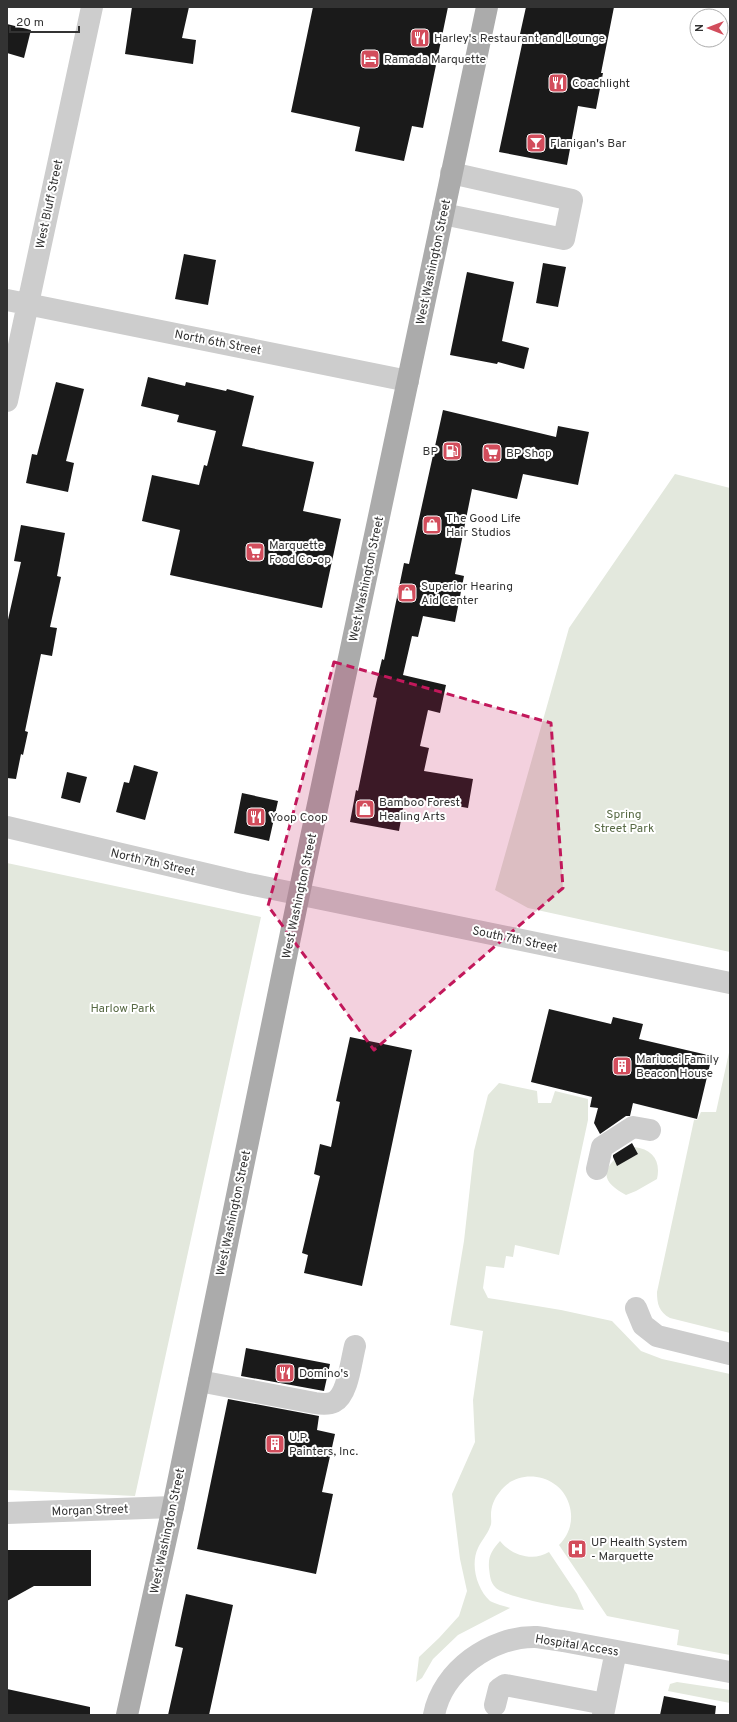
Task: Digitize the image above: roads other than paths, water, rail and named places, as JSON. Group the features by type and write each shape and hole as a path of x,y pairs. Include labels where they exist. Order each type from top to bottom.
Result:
{"main road":[{"name":"West Washington Street","path":"127,1715 173,1507 299,894 487,7"}],"street":[{"name":"West Bluff Street","path":"7,401 17,302 92,7"},
{"path":"443,214 564,239 572,200 451,173"},
{"name":"North 6th Street","path":"17,302 408,381"},
{"name":"North 7th Street","path":"7,827 244,883 299,894"},
{"name":"South 7th Street","path":"299,894 730,983"},
{"path":"597,1169 602,1147 633,1127 650,1130"},
{"path":"636,1308 643,1325 657,1336 730,1354"},
{"path":"199,1381 315,1403 332,1403 338,1399 346,1384 355,1346"},
{"name":"Morgan Street","path":"7,1513 173,1507"},
{"name":"Hospital Access","path":"434,1715 436,1704 444,1688 456,1672 469,1661 502,1643 519,1639 536,1637 730,1672"},
{"path":"495,1706 499,1689 505,1685 604,1709 616,1651"}],"place":[{"name":"Harley's Restaurant and Lounge","path":"420,38"},
{"name":"Ramada Marquette","path":"370,59"},
{"name":"Coachlight","path":"558,83"},
{"name":"Flanigan's Bar","path":"536,143"},
{"name":"BP","path":"452,451"},
{"name":"BP Shop","path":"492,453"},
{"name":"The Good Life Hair Studios","path":"432,525"},
{"name":"Marquette Food Co-op","path":"255,552"},
{"name":"Superior Hearing Aid Center","path":"407,593"},
{"name":"Bamboo Forest Healing Arts","path":"365,809"},
{"name":"Yoop Coop","path":"256,817"},
{"name":"Mariucci Family Beacon House","path":"622,1066"},
{"name":"Domino's","path":"285,1373"},
{"name":"U.P. Painters, Inc.","path":"275,1444"},
{"name":"UP Health System - Marquette","path":"577,1549"}],"park label":[{"name":"Spring Street Park","path":"624,821"},
{"name":"Harlow Park","path":"123,1008"}]}
